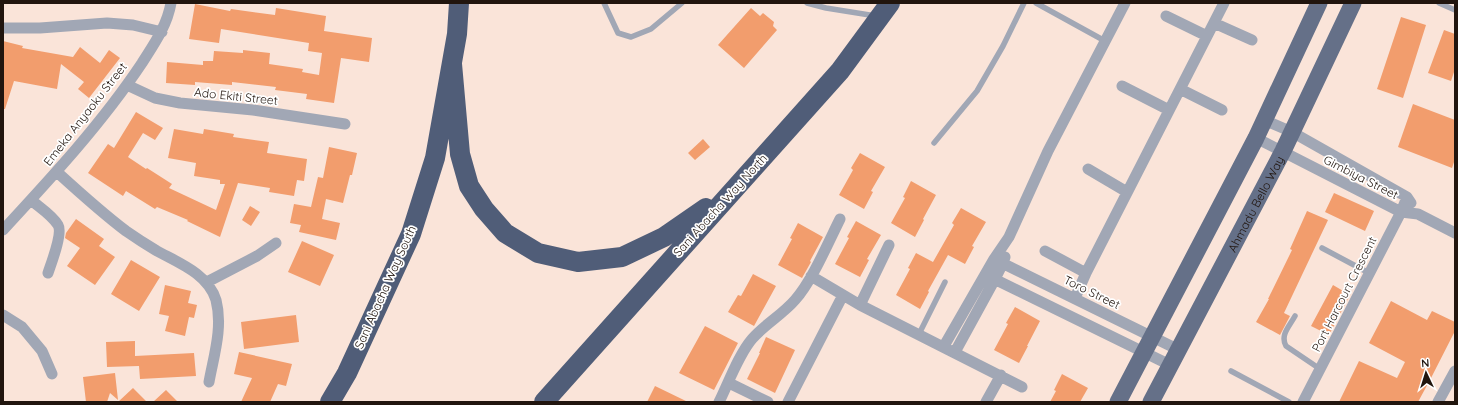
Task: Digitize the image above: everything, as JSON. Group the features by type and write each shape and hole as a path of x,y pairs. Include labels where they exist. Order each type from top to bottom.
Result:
{"highway":[{"name":"Sani Abacha Way South","path":"330,402 347,373 411,234 434,158 457,34 459,3"},
{"name":"Sani Abacha Way North","path":"544,402 763,155 840,71 885,10"},
{"path":"452,64 460,154 469,186 484,209 505,233 538,253 578,262 622,257 664,237 703,211 763,155"}],"main road":[{"path":"1118,402 1256,138 1319,3"},
{"name":"Ahmadu Bello Way","path":"1151,402 1283,151 1353,3"}],"street":[{"name":"Emeka Anyaoku Street","path":"3,230 57,172 128,84 162,32 171,3"},
{"path":"944,346 999,261 1048,151 1125,3"},
{"path":"1075,298 1086,273 1224,3"},
{"path":"1166,16 1207,36"},
{"path":"3,28 40,28 107,22 133,25 162,32"},
{"path":"1214,23 1252,40"},
{"name":"Ado Ekiti Street","path":"128,84 155,98 180,104 253,110 345,124"},
{"path":"1122,86 1169,110"},
{"path":"1180,89 1222,110"},
{"path":"1264,120 1292,132 1407,197 1418,214"},
{"name":"Gimbiya Street","path":"1256,138 1401,212 1418,214 1455,233"},
{"path":"1088,169 1127,192"},
{"path":"57,172 96,207 126,231 156,250 183,264 207,282 216,299 219,316 217,343 209,382"},
{"name":"Port Harcourt Crescent","path":"1303,402 1401,212 1407,197"},
{"path":"31,200 59,226 60,233 48,273"},
{"path":"719,402 750,341 764,326 795,300 811,276 840,219"},
{"path":"207,282 256,256 276,243"},
{"path":"860,305 889,245"},
{"path":"1045,251 1086,273"},
{"name":"Toro Street","path":"999,261 1153,337 1174,358"},
{"path":"811,276 860,305 944,346 1022,387"},
{"path":"990,277 1145,352 1174,358"},
{"path":"955,352 990,277"},
{"path":"788,402 843,295"},
{"path":"3,315 22,327 42,351 52,374"},
{"path":"1438,402 1455,371"},
{"path":"986,402 1001,375"},
{"path":"729,383 768,402"}],"lane":[{"path":"604,3 618,33 631,37 651,29 682,3"},
{"path":"807,3 826,8 885,10"},
{"path":"934,142 976,91 1003,46 1024,3"},
{"path":"1036,3 1106,41"},
{"path":"1440,3 1455,10"},
{"path":"1322,248 1369,273"},
{"path":"919,334 946,282"},
{"path":"1295,316 1284,335 1283,341 1286,346 1320,369"},
{"path":"1230,371 1289,402"}],"building":[{"path":"195,4 230,11 231,9 275,15 276,8 326,16 324,31 372,38 369,62 341,58 334,103 306,99 307,94 275,90 276,87 232,82 232,85 195,82 195,85 166,83 167,62 203,65 203,61 213,61 214,51 243,53 243,50 270,53 269,64 303,69 302,72 319,75 322,53 308,51 309,43 221,29 219,43 189,39"},
{"path":"751,8 760,16 763,13 774,22 773,26 777,30 744,68 718,45"},
{"path":"1401,17 1426,25 1403,98 1377,89"},
{"path":"1444,30 1455,34 1455,69 1451,81 1428,73"},
{"path":"3,41 23,46 22,48 73,57 80,47 100,63 109,50 120,58 89,98 78,89 84,82 61,64 57,89 14,81 5,109 3,109"},
{"path":"1413,104 1455,120 1455,159 1452,168 1398,147"},
{"path":"136,112 163,128 155,140 143,133 128,157 172,184 169,188 216,210 225,184 220,184 220,180 194,176 196,163 168,158 174,129 203,134 204,129 234,134 233,137 269,142 267,153 307,159 304,181 297,180 294,196 269,192 270,188 238,183 220,237 187,221 188,220 157,207 155,209 126,191 123,196 88,173 108,144 114,148"},
{"path":"703,139 710,147 695,160 688,153"},
{"path":"329,147 357,153 343,203 326,199 322,219 340,223 336,240 299,232 301,225 290,223 294,204 311,207 318,177 323,178"},
{"path":"860,153 885,167 871,191 873,192 864,209 839,195 853,170 851,168"},
{"path":"911,181 936,195 915,237 891,223 905,198 903,197"},
{"path":"1334,193 1374,211 1365,231 1325,212"},
{"path":"250,206 260,212 251,226 242,220"},
{"path":"961,208 986,222 972,246 974,247 965,264 948,255 920,309 896,295 910,269 908,268 916,253 933,262 954,225 952,223"},
{"path":"1307,211 1328,220 1284,313 1290,316 1280,335 1256,322 1269,299 1292,250 1290,249"},
{"path":"76,219 104,239 99,246 115,257 95,285 67,266 80,248 65,238 66,233"},
{"path":"856,221 881,235 867,259 869,260 860,277 835,264"},
{"path":"798,223 823,237 802,278 778,265 792,239 790,238"},
{"path":"302,241 334,255 320,286 288,272"},
{"path":"131,260 160,277 139,311 111,294"},
{"path":"753,274 776,286 754,326 728,312 738,295 741,296"},
{"path":"165,285 191,291 188,303 197,305 194,318 189,317 185,336 165,331 169,316 159,314"},
{"path":"1333,285 1350,295 1329,335 1311,326"},
{"path":"1391,301 1427,320 1432,311 1455,322 1455,331 1431,378 1418,402 1339,402 1359,361 1397,378 1405,362 1369,343"},
{"path":"1015,307 1040,321 1019,363 994,350"},
{"path":"296,315 299,342 244,349 241,322"},
{"path":"705,326 738,343 714,390 679,373"},
{"path":"766,337 795,350 775,393 747,379"},
{"path":"135,341 135,356 194,353 196,376 140,379 139,366 107,367 106,342"},
{"path":"239,352 292,364 286,386 278,384 270,402 241,402 252,378 234,374"},
{"path":"115,373 118,400 110,393 107,402 86,402 83,377"},
{"path":"1062,374 1088,388 1080,402 1050,402"},
{"path":"655,386 688,402 647,402"},
{"path":"133,388 147,402 118,402"},
{"path":"166,390 178,402 153,402"}]}
